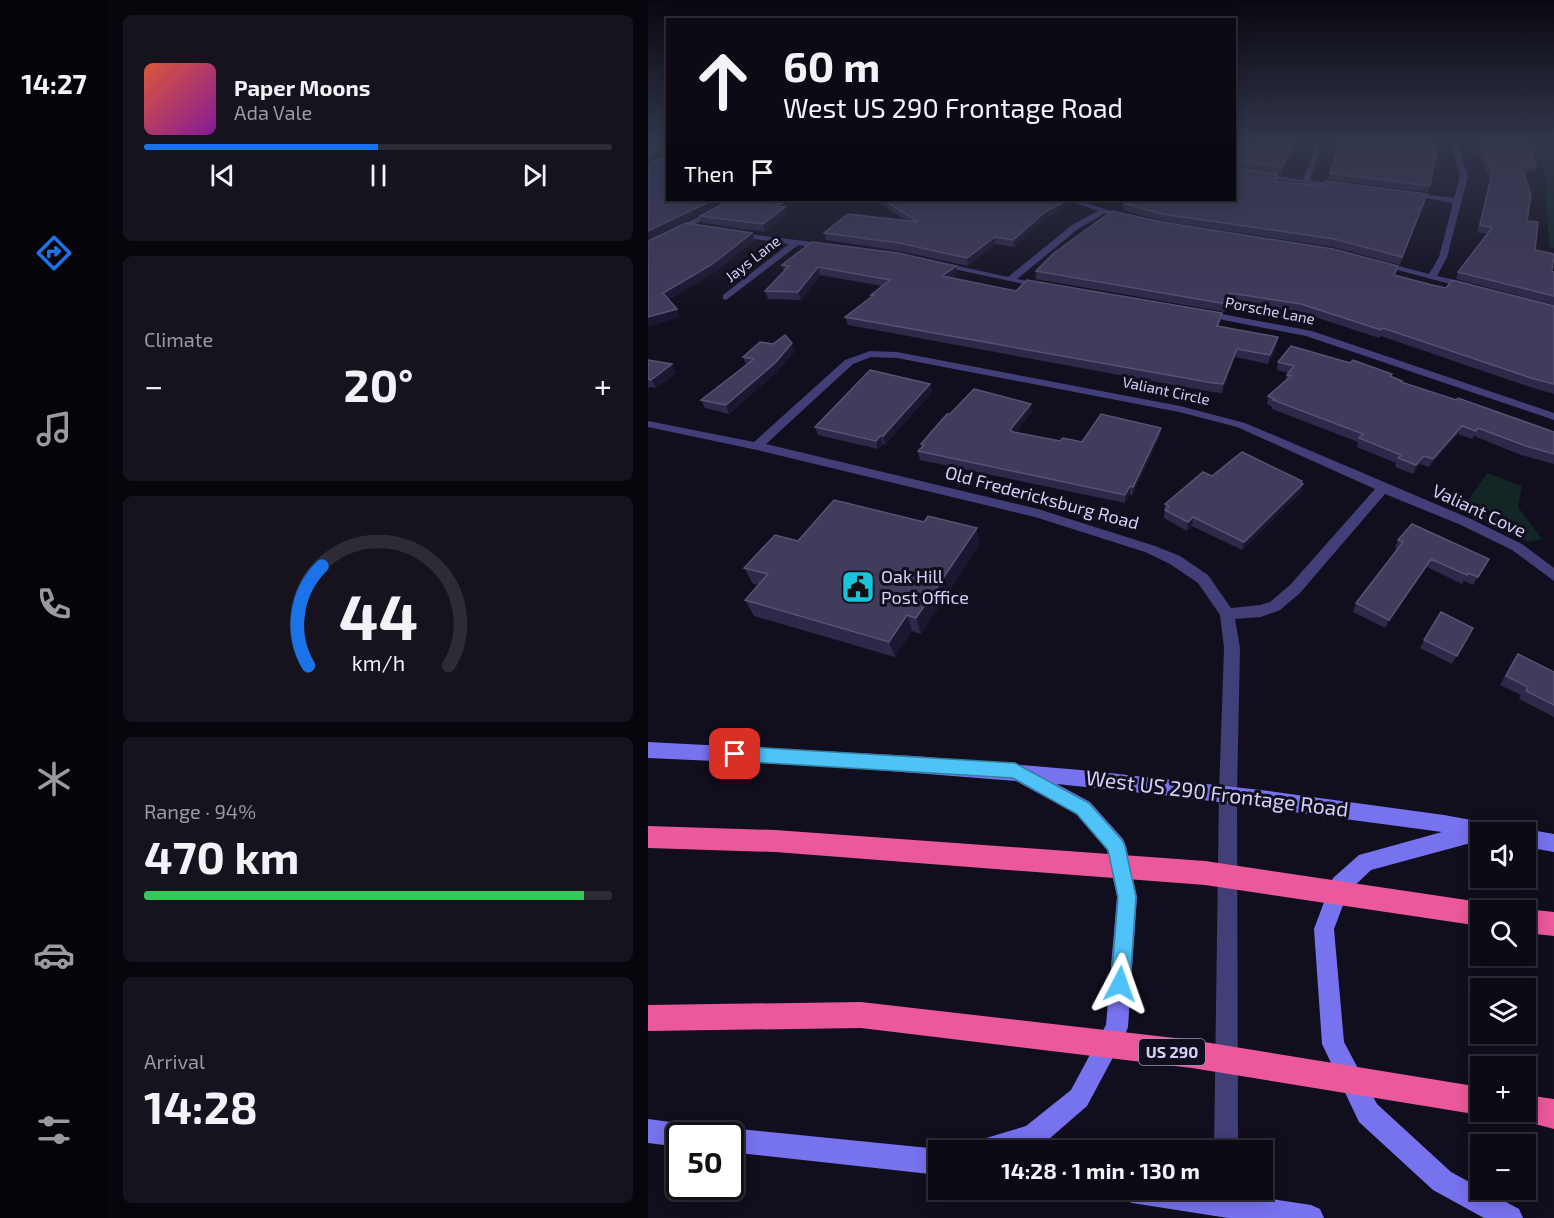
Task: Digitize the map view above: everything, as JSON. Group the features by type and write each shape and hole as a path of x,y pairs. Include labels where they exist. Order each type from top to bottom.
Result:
{"highway":[{"path":"648,837 775,841 1205,873 1470,913"},
{"path":"1536,922 1554,924"},
{"name":"US 290","path":"648,1018 861,1015 1192,1054 1470,1099"},
{"path":"1536,1111 1554,1114"}],"main road":[{"name":"West US 290 Frontage Road","path":"648,750 778,755 1015,770 1228,792 1470,828"},
{"path":"1015,770 1083,808 1116,846 1127,897 1117,1027 1079,1098 1032,1137 1021,1140"},
{"path":"1470,836 1366,862 1340,885 1324,929 1333,1044 1368,1113 1442,1181 1510,1218"},
{"path":"1536,840 1554,843"},
{"path":"648,1131 666,1133"},
{"path":"744,1141 928,1161"},
{"path":"1199,1200 1311,1218"}],"street":[{"path":"1427,197 1457,201"},
{"path":"1432,277 1443,257 1458,197"},
{"path":"648,245 736,201"},
{"path":"1074,201 1133,219"},
{"path":"1010,280 1075,227 1104,212"},
{"path":"687,225 796,243 843,248"},
{"name":"Jays Lane","path":"726,297 796,243"},
{"path":"1365,260 1475,288"},
{"path":"933,263 1050,288"},
{"name":"Porsche Lane","path":"1186,311 1308,333 1554,417"},
{"name":"Valiant Circle","path":"757,446 849,362 870,354 897,355 1180,409 1241,425 1383,488"},
{"name":"Old Fredericksburg Road","path":"648,423 757,446 1038,513 1150,549 1175,560 1203,579 1227,614 1232,648 1228,792 1226,1140"},
{"path":"1227,614 1261,611 1275,606 1295,589 1383,488"},
{"name":"Valiant Cove","path":"1383,488 1467,522 1517,547 1554,576"}],"green space":[{"path":"1546,197 1554,197 1554,248 1549,247"},
{"path":"1487,473 1522,486 1518,507 1542,539 1529,542 1461,511"}],"building":[{"path":"648,197 666,197 666,201 711,201 648,231"},
{"path":"1236,197 1426,197 1402,257 1334,239 1162,214 1123,203 1126,201 1236,201"},
{"path":"1486,197 1531,197 1527,221 1538,222 1535,250 1554,254 1552,271 1554,272 1554,296 1458,272 1492,228 1480,225"},
{"path":"728,201 785,201 776,206 785,207 763,224 700,216"},
{"path":"886,201 1065,201 1045,212 1013,240 995,237 967,258 899,243 824,233 848,214 918,222"},
{"path":"1112,211 1161,222 1333,249 1398,266 1394,275 1432,285 1446,288 1452,280 1554,306 1554,384 1383,328 1381,330 1301,304 1230,293 1226,304 1036,271 1054,253"},
{"path":"686,223 752,233 711,265 663,293 677,309 648,317 648,241"},
{"path":"812,242 898,253 956,266 942,276 1016,291 1027,280 1222,313 1217,326 1278,337 1270,355 1237,349 1223,384 845,317 890,280 818,267 798,292 765,291 789,266 782,265"},
{"path":"785,335 792,343 775,363 726,405 701,400 754,359 743,357 760,342 773,344"},
{"path":"1291,346 1350,363 1353,360 1392,374 1390,376 1401,382 1456,400 1458,398 1554,432 1554,454 1478,428 1476,431 1462,426 1433,459 1424,456 1416,465 1398,458 1401,455 1359,438 1363,434 1273,400 1275,399 1268,396 1291,376 1287,375 1294,366 1278,362"},
{"path":"648,360 672,364 651,380 648,379"},
{"path":"870,370 930,384 876,441 815,427"},
{"path":"974,389 1031,404 1010,430 1013,432 1060,441 1063,438 1082,442 1101,414 1161,428 1133,487 1130,486 1125,495 918,451 924,445 921,444 947,414 950,414"},
{"path":"1242,452 1302,481 1303,484 1244,542 1193,517 1188,522 1165,510 1169,506 1165,504 1203,472 1212,476"},
{"name":"Oak Hill Post Office","path":"834,500 924,522 928,516 977,528 916,618 907,615 889,642 745,600 768,574 744,568 775,535 798,541"},
{"path":"1412,524 1489,559 1478,577 1468,573 1467,575 1431,559 1389,620 1356,603 1403,542 1398,540"},
{"path":"1441,612 1473,628 1457,656 1424,640"},
{"path":"1518,654 1554,672 1554,705 1526,691 1528,687 1506,676"}],"place":[{"name":"Oak Hill Post Office","path":"858,587"}],"route":[{"path":"735,754 1015,770 1083,808 1116,846 1127,897 1120,984"}]}
